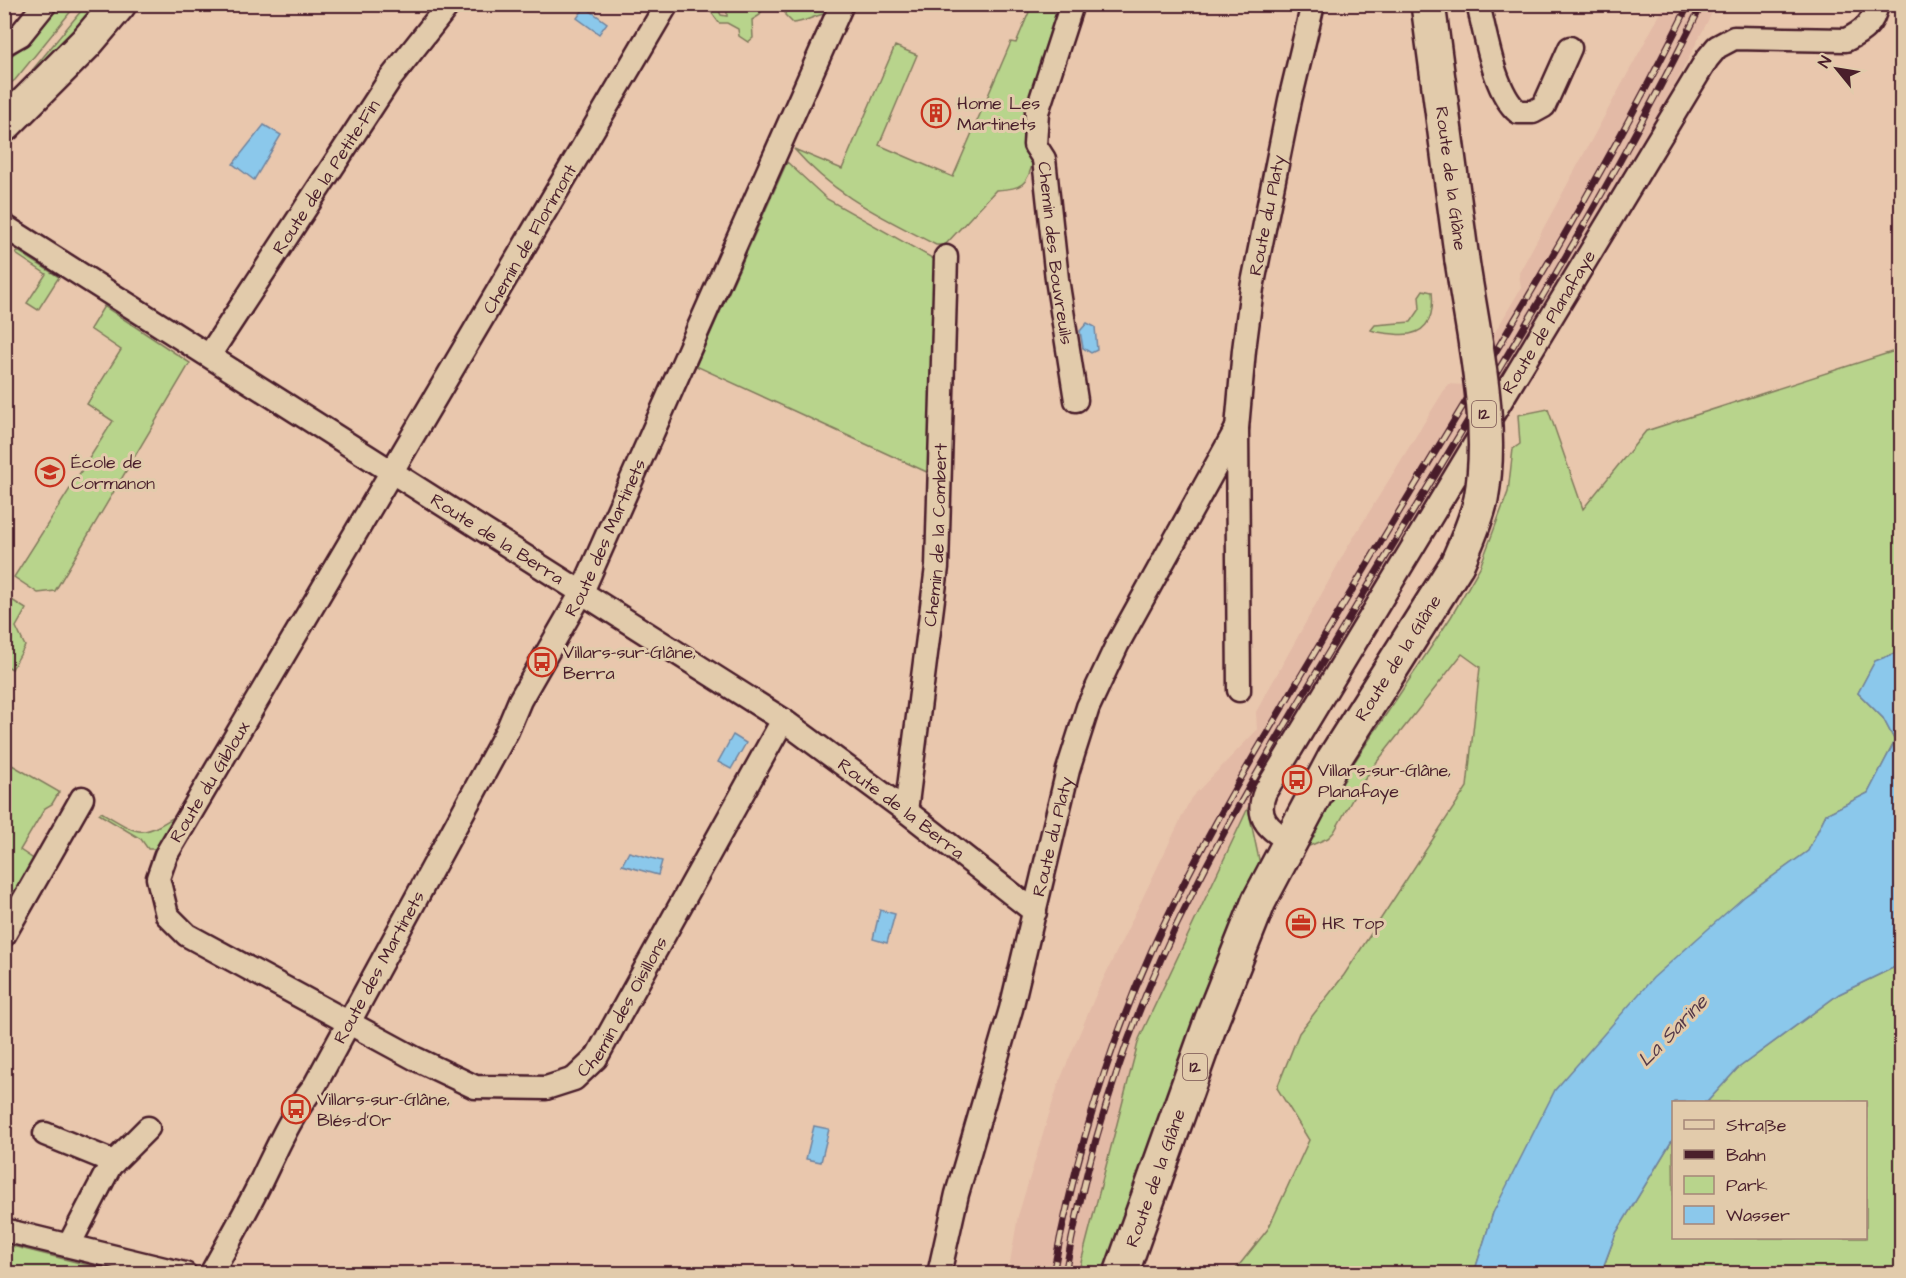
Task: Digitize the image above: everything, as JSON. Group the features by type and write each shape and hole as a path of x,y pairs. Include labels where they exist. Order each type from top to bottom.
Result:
{"main road":[{"path":"4,126 86,43 118,4"},
{"name":"Route de la Glâne","path":"1120,1274 1234,960 1259,901 1334,759 1457,564 1481,499 1485,457 1484,417 1428,4"}],"street":[{"path":"4,44 20,35 45,4"},
{"name":"Route de la Petite-Fin","path":"210,354 390,79 448,4"},
{"name":"Chemin de Florimont","path":"391,473 667,4"},
{"name":"Route des Martinets","path":"210,1274 262,1180 275,1148 296,1109 315,1085 507,731 520,700 581,594 842,4"},
{"name":"Chemin des Bouvreuils","path":"1072,4 1037,112 1035,145 1044,159 1057,279 1076,400"},
{"name":"Route du Platy","path":"1239,690 1237,428 1252,288 1290,100 1313,4"},
{"path":"1478,4 1501,86 1508,103 1518,112 1533,112 1544,106 1570,48"},
{"name":"Route de Planafaye","path":"1290,840 1272,831 1263,820 1261,806 1266,792 1707,59 1717,47 1734,38 1846,40 1863,32 1874,19 1877,4"},
{"name":"Route de la Berra","path":"4,226 210,354 391,473 783,720 906,810 1035,912"},
{"name":"Chemin de la Combert","path":"906,810 937,567 946,257"},
{"name":"Route du Platy","path":"939,1274 957,1194 1035,912 1068,770 1088,707 1117,645 1237,428"},
{"name":"Route du Gibloux","path":"348,1022 187,935 167,915 158,878 166,855 391,473"},
{"name":"Chemin des Oisillons","path":"348,1022 416,1059 475,1086 546,1088 574,1079 596,1058 783,720"},
{"path":"4,935 82,798"},
{"path":"69,1245 114,1162 148,1128"},
{"path":"45,1134 114,1162"},
{"path":"4,1230 185,1274"}],"shaded area":[{"path":"1665,5 1716,5 1653,127 1250,804 1097,1273 1008,1274 1018,1216 1058,1085 1097,992 1191,798 1257,730 1256,712 1347,548 1448,384 1464,385 1521,288 1519,273"}],"green space":[{"path":"58,5 76,5 15,80 5,87 4,61 22,48"},
{"path":"86,5 103,5 19,91 5,101 4,96 20,85"},
{"path":"706,5 716,5 721,15 727,16 727,5 764,5 760,15 752,20 753,38 748,42 739,36 738,29 727,23 719,23"},
{"path":"786,5 833,5 830,13 793,23 785,15"},
{"path":"1014,5 1069,5 1034,159 1029,175 1023,184 996,190 945,245 936,245 860,204 826,180 794,149 842,169 895,46 917,55 879,145 953,177 1011,42 1016,43 1029,12"},
{"path":"787,162 827,199 934,259 941,267 929,473 696,366"},
{"path":"18,251 59,277 38,310 27,303 46,274 16,254"},
{"path":"1423,290 1432,292 1432,311 1426,325 1420,330 1405,334 1371,330 1375,325 1411,322 1420,309 1419,296"},
{"path":"104,306 190,363 55,591 38,593 14,577 113,421 87,404 121,350 90,329"},
{"path":"1901,349 1901,651 1875,661 1858,693 1883,718 1895,741 1868,793 1826,814 1808,851 1744,897 1493,1213 1474,1273 1232,1274 1268,1229 1309,1140 1277,1088 1299,1033 1344,975 1467,787 1480,667 1462,654 1376,763 1358,789 1334,832 1328,838 1307,847 1355,761 1451,617 1480,567 1508,492 1513,449 1520,444 1518,415 1548,409 1583,509 1646,431"},
{"path":"4,595 26,609 16,627 25,646 12,669 5,665"},
{"path":"5,761 59,792 52,804 45,808 20,850 38,862 5,919"},
{"path":"1248,808 1261,869 1109,1273 1078,1274 1139,1039"},
{"path":"101,812 125,826 142,831 158,826 182,812 160,849 148,849 141,839 99,814"},
{"path":"1901,964 1901,1273 1601,1274 1616,1233 1672,1141 1672,1239 1867,1239 1867,1101 1708,1101 1737,1069 1839,994"},
{"path":"4,1244 120,1273 5,1273"}],"water":[{"path":"585,7 607,23 599,34 577,18"},
{"path":"264,125 281,135 254,180 233,164"},
{"path":"1087,323 1095,327 1097,350 1091,353 1083,348 1080,331"},
{"name":"La Sarine","path":"1901,651 1901,964 1839,994 1737,1069 1708,1101 1672,1101 1672,1141 1616,1233 1601,1273 1474,1273 1493,1213 1555,1090 1653,978 1744,897 1808,851 1826,814 1868,793 1895,741 1883,718 1858,693 1875,661"},
{"path":"733,735 746,743 731,769 718,762"},
{"path":"629,852 662,861 658,875 622,865"},
{"path":"880,910 895,914 887,943 873,939"},
{"path":"814,1126 829,1129 821,1162 806,1159"}],"railway":[{"path":"1053,1274 1081,1150 1105,1070 1134,991 1194,863 1266,734 1565,234 1689,4"},
{"path":"1065,1274 1086,1176 1115,1079 1150,985 1192,894 1287,721 1576,239 1620,162 1702,4"}],"place":[{"name":"Home Les Martinets","path":"936,113"},
{"name":"École de Cormanon","path":"50,472"},
{"name":"Villars-sur-Glâne, Berra","path":"542,662"},
{"name":"Villars-sur-Glâne, Planafaye","path":"1297,780"},
{"name":"HR Top","path":"1301,923"},
{"name":"Villars-sur-Glâne, Blés-d'Or","path":"296,1109"}]}
